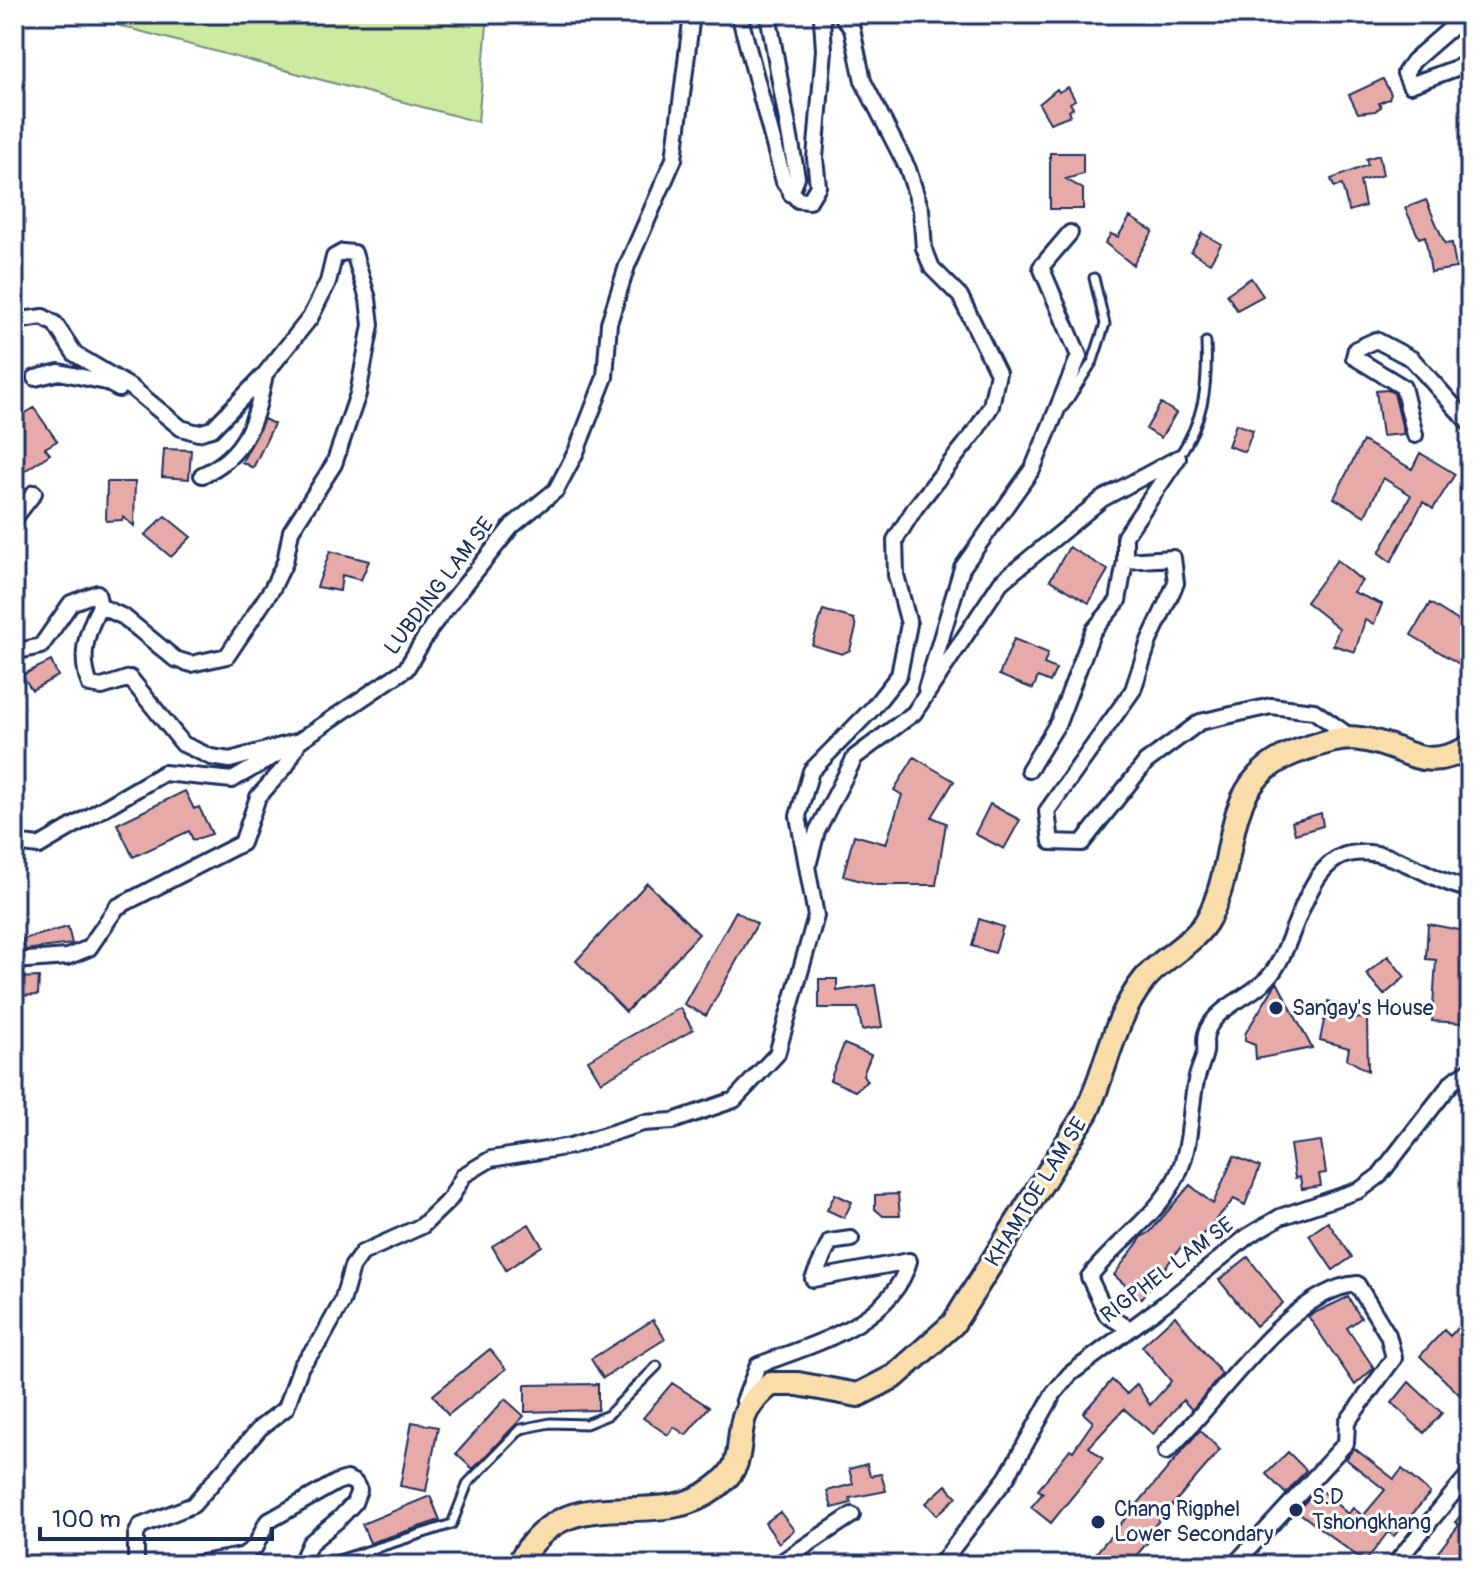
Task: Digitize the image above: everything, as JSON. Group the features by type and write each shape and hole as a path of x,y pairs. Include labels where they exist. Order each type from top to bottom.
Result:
{"main road":[{"name":"KHAMTOE LAM SE","path":"749,1407 771,1384 798,1384 858,1395 872,1390 895,1376 953,1324 1086,1113 1123,1010 1145,979 1196,936 1209,917 1239,808 1249,786 1285,756 1331,741 1353,739 1431,761 1451,758 1470,747"},
{"path":"518,1565 525,1551 546,1531 575,1512 680,1504 715,1488 739,1461 744,1417 749,1407"}],"street":[{"name":"LUBDING LAM SE","path":"100,606 85,642 84,668 90,685 102,687 130,678 183,744 211,757 230,760 299,741 406,669 432,626 512,526 556,490 576,452 605,377 609,323 627,266 674,159 692,14"},
{"path":"739,14 784,182 798,200 809,201 818,186 815,158 824,50 822,19 826,14"},
{"path":"768,14 797,177 791,194"},
{"path":"136,1565 136,1535 140,1526 193,1505 260,1428 286,1408 301,1366 321,1340 342,1302 352,1267 362,1253 422,1226 450,1199 464,1175 491,1159 571,1146 643,1123 673,1121 734,1100 777,1054 816,916 798,816 811,771 872,709 899,675 909,624 896,575 895,540 915,508 975,432 991,406 998,373 960,296 932,268 924,248 921,210 908,169 863,81 852,29 841,14"},
{"path":"1467,14 1413,61 1405,73 1410,85 1470,63"},
{"path":"808,866 817,831 855,757 914,713 926,690 962,568 1033,468 1079,356 1041,267 1070,233"},
{"path":"14,321 43,317 55,324 75,354 132,388 181,428 198,433 212,429 265,374 310,318 328,282 334,257 343,252 354,253 368,299 371,325 358,394 334,464 291,531 285,562 272,589 227,656 191,664 175,659 124,617 100,606 97,593 71,603 41,646 14,652"},
{"path":"1415,435 1403,387 1364,366 1354,357 1356,349 1376,340 1412,359 1470,424"},
{"path":"35,378 59,372 106,382 119,389 132,388"},
{"path":"202,475 225,465 249,434 265,374"},
{"path":"926,690 940,678 1001,582 1102,499 1178,458"},
{"path":"1029,770 1058,723 1093,631 1118,601 1125,561 1125,536 1178,458"},
{"path":"14,519 34,493"},
{"path":"1125,561 1173,558 1176,583 1149,641 1133,690 1047,811 1051,842 1082,843 1146,762 1200,722 1271,706 1314,711 1353,739"},
{"path":"14,843 39,846 164,773 232,780 272,760 299,741"},
{"path":"14,961 67,957 89,948 117,907 242,843 258,797 286,766 299,741"},
{"path":"1128,1328 1107,1315 1089,1277 1106,1255 1162,1200 1178,1175 1193,1121 1196,1082 1206,1049 1204,1036 1213,1020 1269,978 1328,864 1348,854 1373,853 1393,857 1458,887 1470,889"},
{"name":"RIGPHEL LAM SE","path":"940,1565 1007,1477 1054,1393 1070,1374 1248,1236 1280,1217 1360,1190 1379,1176 1453,1081 1470,1070"},
{"path":"749,1407 744,1401 758,1365 856,1328 904,1279 909,1261 813,1279 830,1242 851,1239"},
{"path":"1166,1452 1274,1330 1339,1285 1357,1284 1388,1335 1394,1358 1347,1422 1346,1443 1234,1565"},
{"path":"1394,1565 1470,1473"},
{"path":"189,1565 242,1556 255,1547 267,1522 337,1482 347,1479 355,1483 359,1490 354,1503 310,1543 300,1565"},
{"path":"777,1565 852,1515"}],"lane":[{"path":"1048,431 1093,361 1105,324 1094,278"},
{"path":"1178,458 1197,430 1208,379 1206,342"},
{"path":"323,1565 452,1524 468,1483 521,1429 550,1423 586,1424 608,1415 657,1366"}],"green space":[{"path":"76,14 488,14 478,122"}],"building":[{"path":"1383,79 1391,94 1389,99 1379,103 1381,107 1375,111 1358,113 1349,95"},
{"path":"1068,87 1075,100 1070,103 1073,108 1069,111 1071,115 1050,123 1039,104 1057,89 1059,92"},
{"path":"1050,153 1083,153 1083,174 1066,179 1083,189 1083,209 1050,209"},
{"path":"1379,155 1383,175 1360,181 1365,206 1349,211 1342,185 1334,187 1331,179 1368,165 1366,159"},
{"path":"1426,200 1445,244 1452,243 1456,268 1431,272 1425,236 1419,238 1405,208"},
{"path":"1130,217 1153,231 1133,265 1105,243 1111,234 1118,237"},
{"path":"1202,233 1221,244 1210,263 1191,252"},
{"path":"1251,278 1263,296 1237,310 1227,294"},
{"path":"1376,391 1394,393 1404,434 1382,436"},
{"path":"1161,403 1176,413 1161,438 1146,429"},
{"path":"34,408 57,441 45,448 50,454 14,478 14,420"},
{"path":"264,419 274,424 253,468 242,462"},
{"path":"1236,424 1253,430 1245,452 1228,446"},
{"path":"1363,441 1412,469 1420,453 1455,474 1433,509 1423,502 1391,562 1379,553 1411,495 1383,478 1365,516 1334,498"},
{"path":"164,449 191,450 189,479 162,477"},
{"path":"107,482 135,482 134,526 123,517 122,520 106,521"},
{"path":"165,516 191,537 171,557 145,535"},
{"path":"1069,547 1108,570 1089,603 1050,580"},
{"path":"330,551 369,561 361,580 342,575 340,591 317,587"},
{"path":"1337,560 1362,581 1353,592 1382,604 1374,624 1365,620 1355,652 1333,645 1339,628 1306,602"},
{"path":"1430,603 1470,628 1470,651 1461,665 1411,635"},
{"path":"823,610 854,619 856,628 850,650 842,654 812,645"},
{"path":"1014,639 1048,653 1044,664 1056,669 1050,682 1038,677 1033,689 999,675"},
{"path":"51,661 58,676 32,690 22,675"},
{"path":"914,757 954,781 932,817 946,823 936,885 876,885 843,876 854,835 886,844 902,795 894,790"},
{"path":"185,791 194,809 199,807 212,834 193,840 189,831 133,857 117,824"},
{"path":"990,804 1020,820 1004,849 975,834"},
{"path":"1321,813 1323,826 1295,834 1292,822"},
{"path":"647,883 699,934 626,1012 576,961"},
{"path":"736,911 757,924 706,1016 684,1004"},
{"path":"979,919 1003,927 995,953 972,946"},
{"path":"1428,924 1470,932 1462,1023 1432,1021 1436,960 1426,959"},
{"path":"68,927 72,944 25,950 23,939"},
{"path":"1388,956 1405,977 1384,995 1366,974"},
{"path":"39,977 38,995 14,996 14,978"},
{"path":"819,979 837,979 837,991 875,985 882,1027 862,1030 858,1008 819,1008"},
{"name":"Sangay's House","path":"1277,982 1312,1048 1256,1059 1255,1045 1245,1041 1245,1034"},
{"path":"1328,1001 1348,1008 1347,1019 1367,1018 1368,1071 1347,1059 1349,1048 1320,1040"},
{"path":"680,1008 693,1030 601,1082 588,1060"},
{"path":"844,1044 871,1055 863,1075 867,1081 855,1091 830,1080"},
{"path":"1321,1141 1326,1173 1319,1174 1321,1186 1302,1189 1300,1177 1295,1178 1290,1145"},
{"path":"1234,1156 1260,1167 1245,1205 1234,1199 1187,1252 1181,1247 1141,1299 1114,1275 1142,1237 1150,1232 1190,1185 1213,1204"},
{"path":"835,1194 852,1202 844,1218 827,1210"},
{"path":"898,1194 900,1216 883,1216 875,1209 875,1195"},
{"path":"1328,1222 1352,1257 1333,1270 1309,1235"},
{"path":"529,1224 542,1246 506,1270 492,1246"},
{"path":"1248,1257 1283,1303 1256,1326 1219,1280"},
{"path":"1348,1297 1361,1318 1347,1328 1374,1368 1355,1385 1308,1316"},
{"path":"1470,1315 1470,1405 1420,1356 1444,1330 1450,1336"},
{"path":"1175,1316 1222,1374 1192,1410 1183,1400 1153,1434 1124,1409 1089,1447 1103,1459 1051,1523 1031,1507 1043,1493 1038,1490 1070,1449 1073,1451 1093,1422 1083,1413 1112,1380 1127,1394 1137,1384 1150,1405 1171,1381 1142,1346"},
{"path":"653,1320 665,1339 603,1378 591,1359"},
{"path":"490,1349 506,1369 448,1415 433,1395"},
{"path":"1409,1382 1442,1413 1424,1433 1392,1403"},
{"path":"672,1383 709,1407 686,1435 674,1427 668,1435 643,1418"},
{"path":"598,1384 598,1410 525,1412 525,1385"},
{"path":"505,1399 524,1416 473,1469 456,1454"},
{"path":"412,1422 438,1427 426,1491 400,1486"},
{"path":"1200,1430 1220,1450 1149,1532 1154,1535 1128,1565 1099,1565 1091,1559"},
{"path":"1354,1448 1394,1479 1402,1469 1430,1493 1394,1536 1388,1532 1365,1562 1297,1511 1318,1488 1348,1514 1353,1508 1363,1516 1385,1490 1346,1459"},
{"path":"1288,1452 1306,1470 1286,1494 1266,1474"},
{"path":"867,1464 870,1476 881,1474 886,1491 850,1498 851,1503 832,1508 827,1491 853,1484 849,1469"},
{"path":"946,1485 957,1497 937,1515 926,1503"},
{"path":"430,1496 440,1520 370,1543 362,1524"},
{"path":"1470,1505 1470,1565 1428,1565 1459,1525 1455,1522"},
{"path":"780,1512 794,1530 779,1543 765,1523"}],"place":[{"name":"Sangay's House","path":"1276,1008"},
{"name":"S.D Tshongkhang","path":"1296,1510"},
{"name":"Chang Rigphel Lower Secondary","path":"1098,1522"}]}
